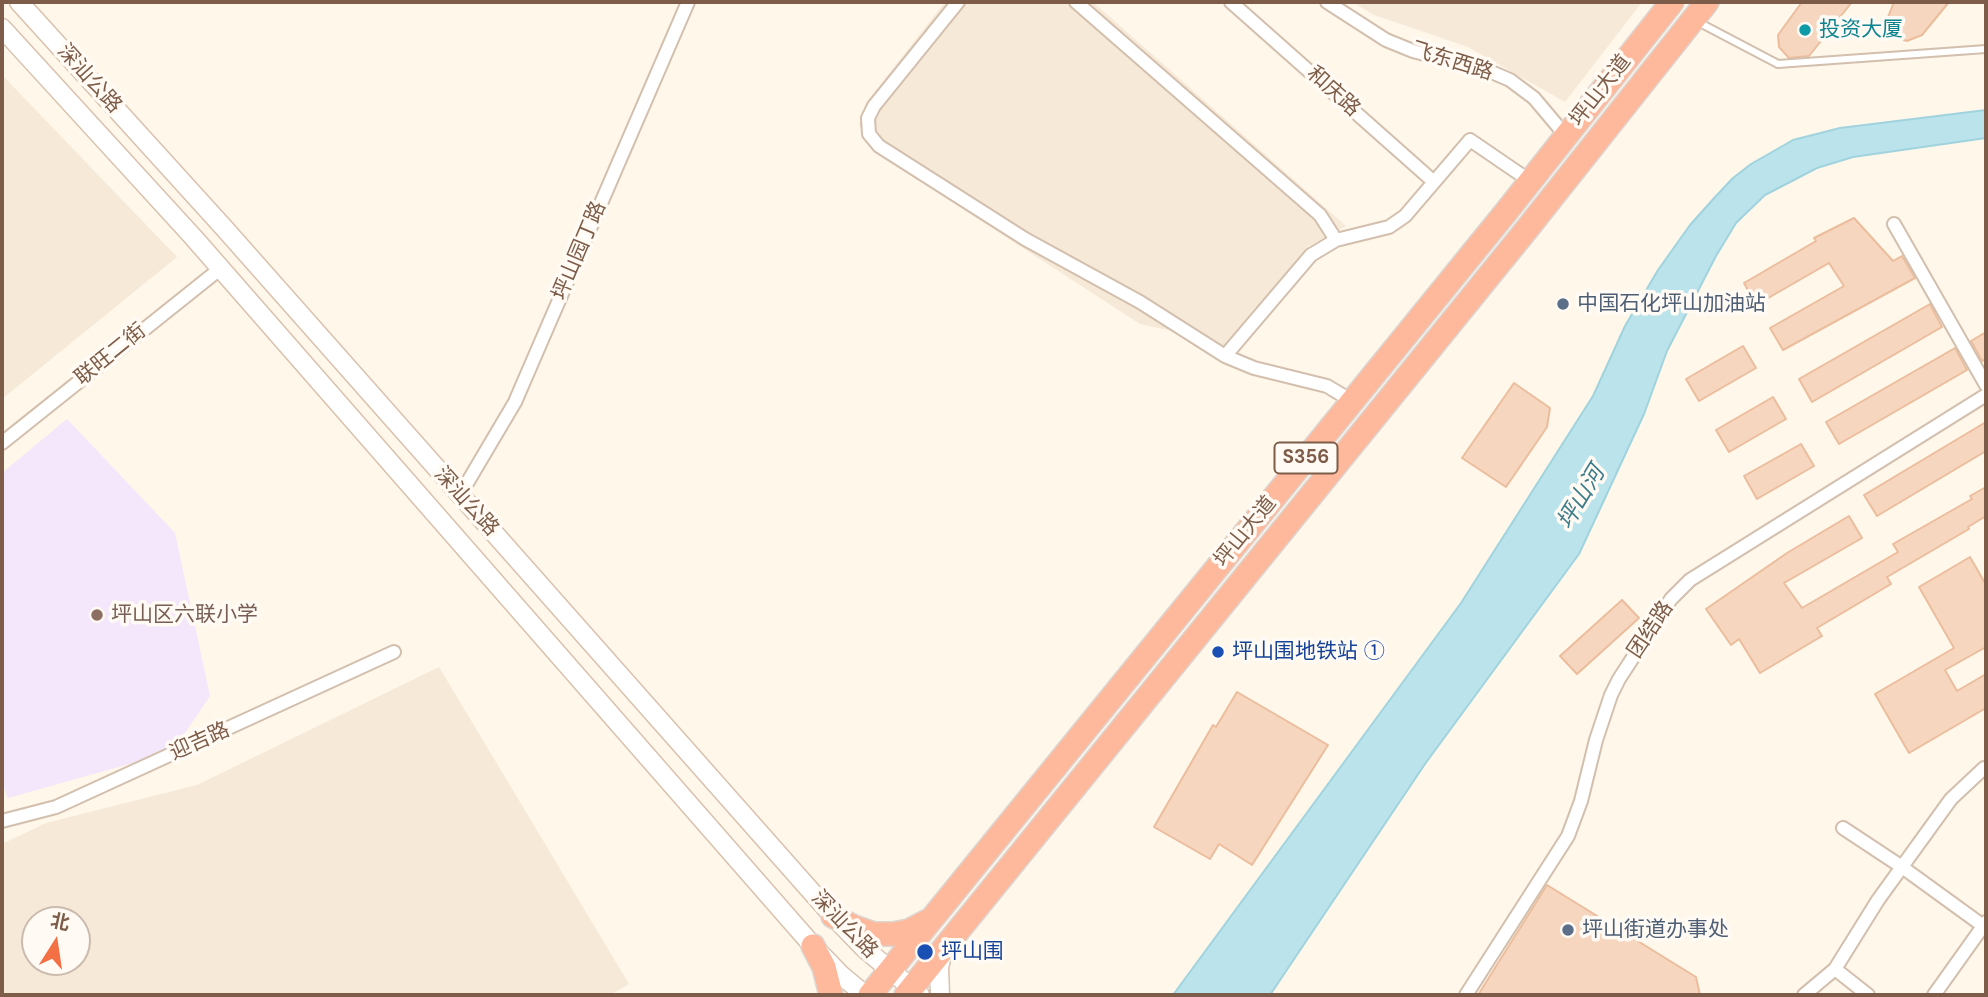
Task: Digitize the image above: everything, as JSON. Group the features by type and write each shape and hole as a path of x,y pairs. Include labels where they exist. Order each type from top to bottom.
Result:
{"highway":[{"name":"坪山大道","path":"870,995 1672,2"},
{"name":"坪山大道","path":"912,993 944,948 1527,229 1700,10"},
{"path":"833,916 874,934 893,934 909,931 938,912"},
{"path":"813,946 824,967 831,995"}],"main road":[{"name":"深汕公路","path":"19,2 220,223 833,916 912,993"},
{"name":"深汕公路","path":"2,28 221,268 813,946 864,995"},
{"path":"940,995 939,968 944,948"}],"street":[{"name":"坪山园丁路","path":"460,495 515,402 688,2"},
{"path":"958,2 874,107 868,118 869,134 878,146 1025,239 1140,302 1225,356 1254,368 1326,386 1352,401"},
{"path":"1076,2 1320,215 1336,240"},
{"name":"和庆路","path":"1231,2 1434,182"},
{"name":"飞东西路","path":"1327,2 1386,40 1413,51 1489,71 1510,80 1534,98 1566,136"},
{"path":"1225,356 1311,255 1336,240 1389,227 1405,216 1470,140 1530,181"},
{"path":"1894,224 1986,384"},
{"name":"联旺二街","path":"2,443 221,268"},
{"name":"团结路","path":"1466,995 1568,836 1581,801 1596,740 1615,687 1678,590 1986,396"},
{"name":"迎吉路","path":"2,821 56,807 394,652"},
{"path":"1804,995 1835,969 1878,900 1951,799 1984,768 1986,770"},
{"path":"1843,828 1985,925 1934,995"},
{"path":"1835,969 1868,995"}],"lane":[{"path":"1700,10 1778,64 1986,49"}],"shaded area":[{"path":"945,2 1093,2 1346,226 1309,246 1216,358 1177,332 1140,324 872,150 859,125 866,103"},
{"path":"1352,2 1642,2 1565,102 1468,47 1374,15"},
{"path":"2,75 177,257 2,399"},
{"name":"坪山区六联小学","path":"67,419 175,533 210,696 172,752 8,798 2,784 2,473"},
{"path":"439,667 629,984 610,995 2,995 2,844 46,823 197,785"}],"water":[{"name":"坪山河","path":"1986,110 1986,138 1853,157 1817,168 1765,195 1736,223 1667,351 1644,414 1579,554 1425,764 1270,995 1173,995 1461,603 1593,396 1625,326 1658,270 1690,225 1716,196 1751,164 1793,140 1840,128"}],"building":[{"name":"投资大厦","path":"1802,2 1852,2 1809,56 1789,58 1779,47 1778,35"},
{"name":"投资大厦","path":"1894,2 1949,2 1922,35 1907,41 1897,38 1889,29 1888,17"},
{"path":"1854,218 1893,261 1902,256 1915,278 1783,350 1770,328 1844,286 1829,263 1756,305 1744,283 1816,241 1814,238"},
{"path":"1930,304 1942,327 1812,402 1799,379"},
{"path":"1986,332 1986,359 1982,361 1971,341"},
{"path":"1743,346 1756,368 1699,401 1686,379"},
{"path":"1955,348 1967,370 1839,444 1826,422"},
{"path":"1514,383 1550,408 1547,427 1506,487 1462,458"},
{"path":"1773,397 1786,419 1729,452 1716,430"},
{"path":"1986,422 1986,451 1877,516 1864,495"},
{"path":"1801,444 1814,466 1757,499 1744,476"},
{"path":"1986,487 1986,516 1968,527 1969,529 1887,577 1891,584 1817,628 1822,636 1760,673 1739,639 1731,645 1706,609 1787,553 1849,516 1862,538 1784,583 1802,608 1898,552 1893,544 1972,499 1970,496"},
{"path":"1970,557 1986,585 1986,647 1945,670 1957,691 1986,674 1986,708 1909,753 1875,694 1954,648 1919,587"},
{"path":"1622,600 1639,618 1577,674 1560,656"},
{"path":"1237,692 1328,745 1252,865 1219,844 1210,859 1154,827 1213,725 1216,727"},
{"name":"坪山街道办事处","path":"1547,885 1696,977 1700,995 1478,995"}],"place":[{"name":"投资大厦","path":"1805,30"},
{"name":"中国石化坪山加油站","path":"1563,304"},
{"name":"坪山区六联小学","path":"97,615"},
{"name":"坪山围地铁站 ①","path":"1218,652"},
{"name":"坪山街道办事处","path":"1568,930"},
{"name":"坪山围","path":"925,952"}]}
